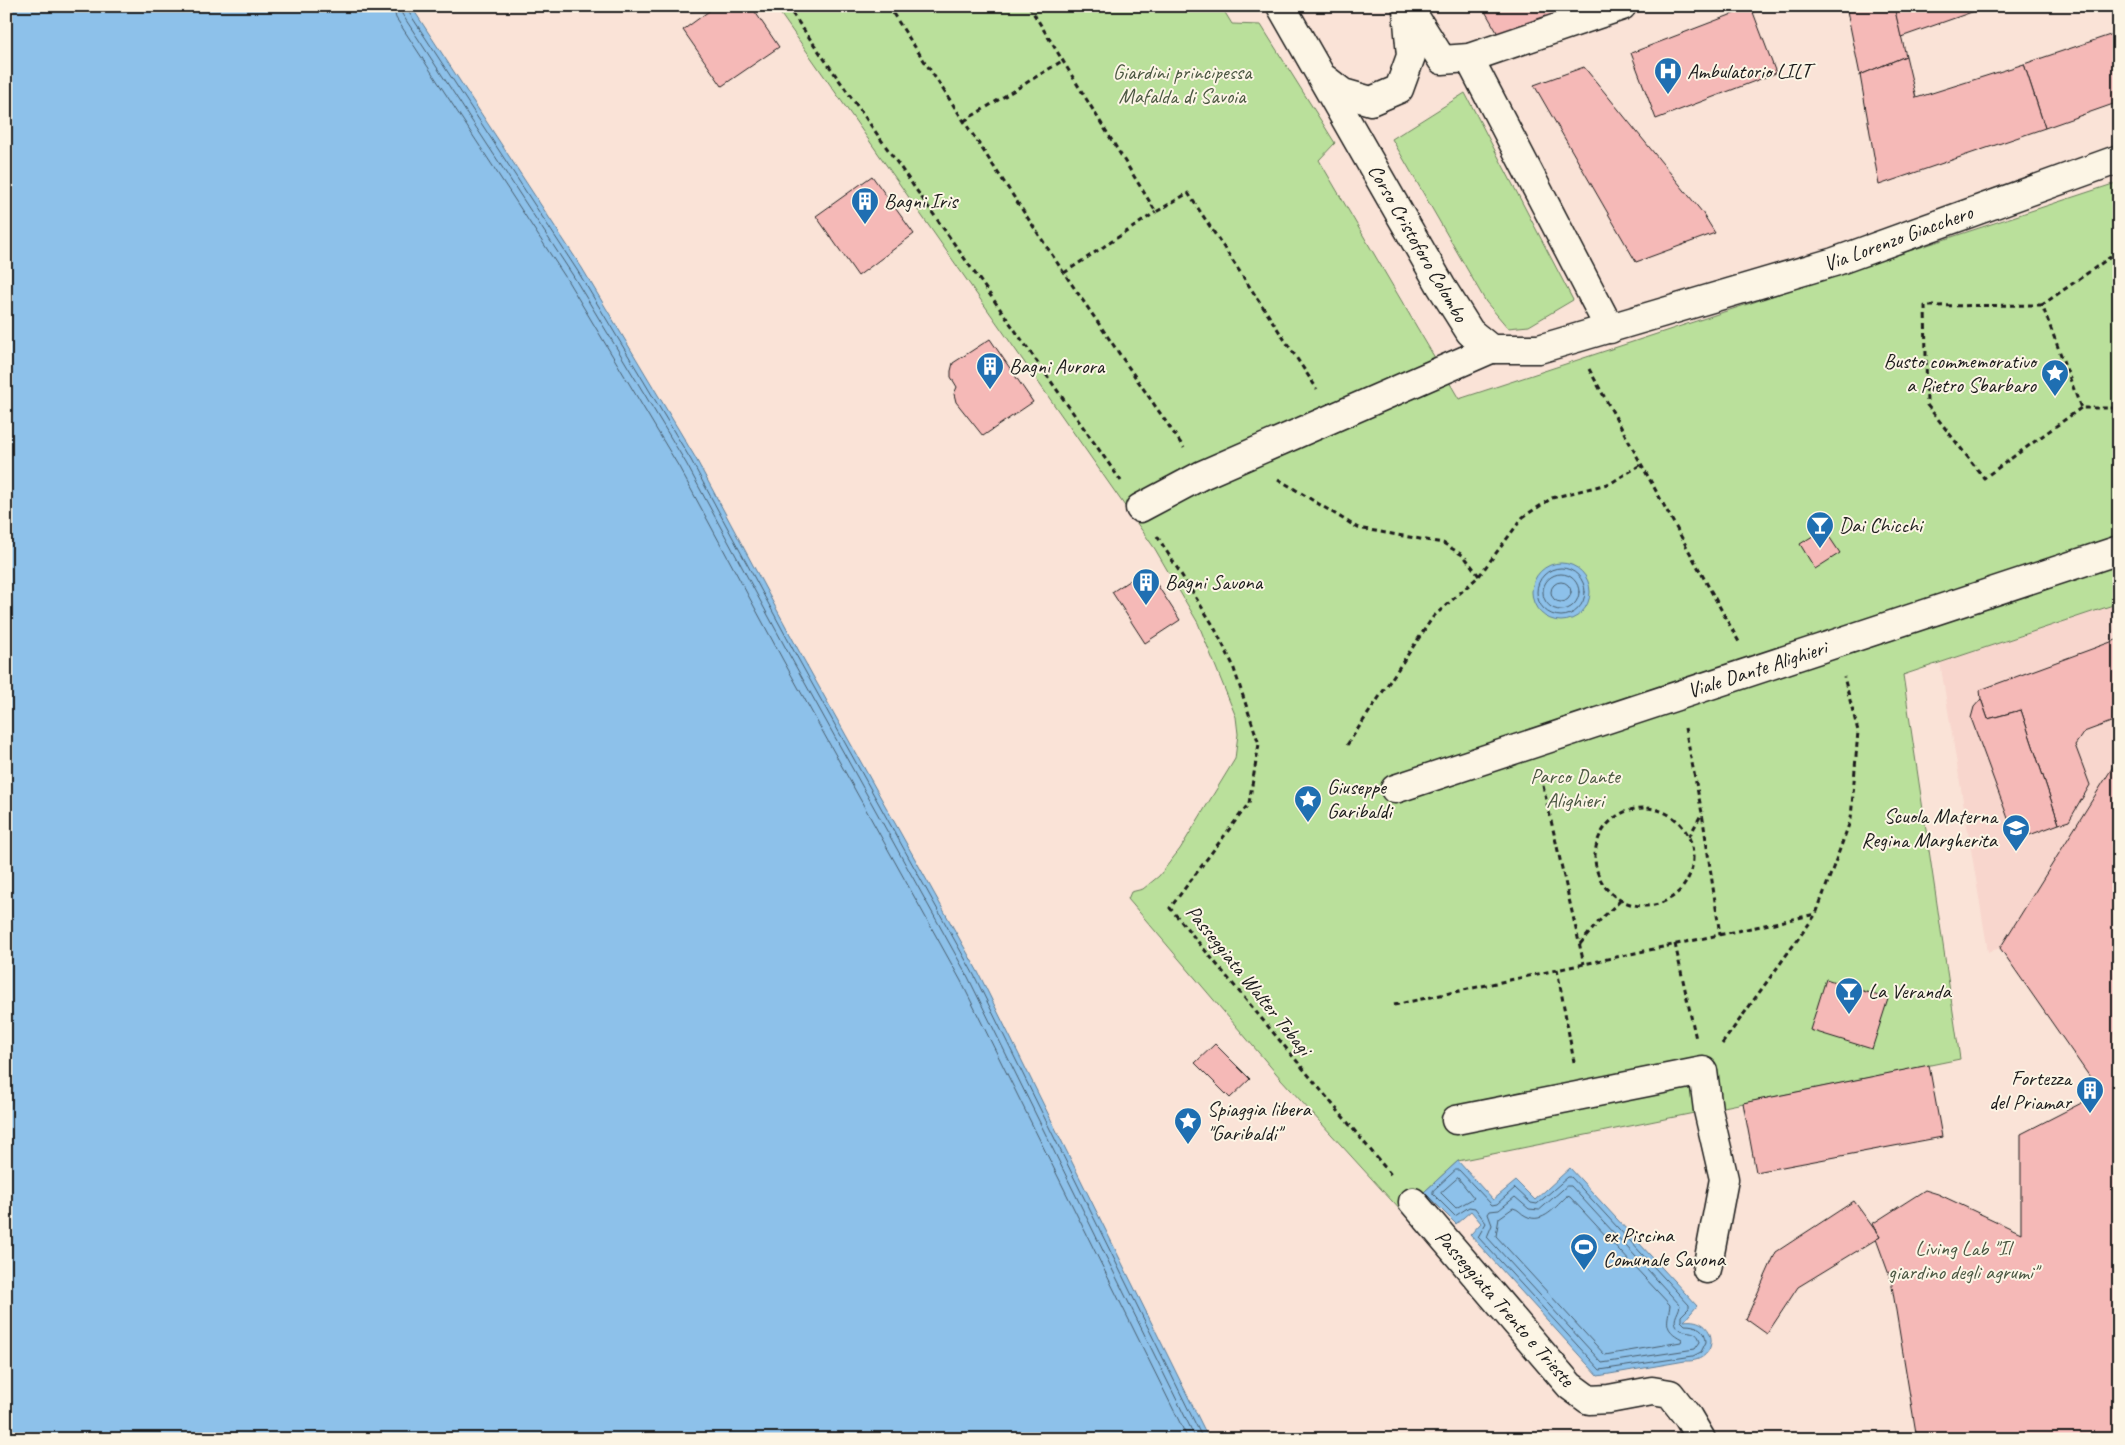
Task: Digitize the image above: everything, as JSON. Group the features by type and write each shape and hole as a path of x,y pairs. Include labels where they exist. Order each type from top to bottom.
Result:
{"street":[{"name":"Corso Cristoforo Colombo","path":"1281,6 1441,286 1470,332 1491,349"},
{"name":"Corso Cristoforo Colombo","path":"1322,76 1343,94 1371,101 1399,89 1411,56 1408,6"},
{"name":"Corso Cristoforo Colombo","path":"1408,6 1456,59 1610,329"},
{"path":"1456,59 1622,6"},
{"name":"Via Lorenzo Giacchero","path":"1610,329 1834,262 2119,158"},
{"path":"1140,508 1202,475 1491,349 1539,349 1610,329"},
{"name":"Viale Dante Alighieri","path":"1395,789 2119,550"},
{"path":"1456,1120 1702,1071 1708,1110 1724,1179 1707,1269"},
{"name":"Passeggiata Trento e Trieste","path":"1413,1202 1570,1386 1588,1400 1609,1399 1652,1391 1670,1394 1688,1417 1701,1439"}],"path":[{"name":"Passeggiata Walter Tobagi","path":"787,6 1140,508 1214,625 1232,663 1259,744 1249,803 1170,908 1413,1202"},
{"path":"888,6 1064,273 1202,475"},
{"path":"1029,6 1156,212"},
{"path":"964,121 1062,61"},
{"path":"1064,273 1188,193 1336,417"},
{"path":"2119,251 2042,305 1925,306 1927,405 1984,478 2081,408 2119,408"},
{"path":"2042,305 2081,408"},
{"path":"1573,340 1754,670"},
{"path":"1244,457 1358,528 1443,543 1464,556 1479,576"},
{"path":"1347,745 1432,618 1479,576 1523,517 1552,498 1611,484 1642,464"},
{"path":"1702,1071 1816,914 1851,819 1858,731 1836,643"},
{"path":"1678,695 1702,813 1720,935"},
{"path":"1532,744 1552,819 1584,964"},
{"path":"1633,808 1650,808 1666,812 1680,823 1689,837 1694,852 1687,882 1678,894 1650,907 1634,906 1620,901 1607,890 1598,876 1594,859 1597,842 1604,827 1617,815 1633,808"},
{"path":"1689,837 1702,813"},
{"path":"1580,944 1601,919 1620,901"},
{"path":"1394,1005 1816,914"},
{"path":"1675,944 1702,1071"},
{"path":"1557,970 1580,1096"},
{"path":"2110,1439 2119,1424"}],"shaded area":[{"name":"Scuola Materna Regina Margherita","path":"2119,603 2119,757 2000,948 1988,952 1940,662"}],"green space":[{"name":"Parco Dante Alighieri","path":"775,6 1221,6 1232,24 1261,25 1335,143 1319,160 1459,399 2119,182 2119,603 1903,675 1960,1059 1458,1161 1402,1212 1281,1079 1128,899 1131,892 1143,889 1159,876 1180,849 1235,759 1238,734 1236,717 1198,623 1155,549"},
{"path":"1465,93 1573,300 1529,326 1508,328 1486,302 1392,139"}],"water":[{"path":"6,6 411,6 582,268 695,457 799,651 978,972 1209,1439 6,1439"},
{"path":"1555,563 1567,563 1582,571 1590,586 1590,598 1582,613 1567,621 1555,621 1540,613 1532,598 1532,586 1540,571"},
{"name":"ex Piscina Comunale Savona","path":"1458,1161 1493,1200 1516,1181 1535,1200 1570,1168 1697,1306 1684,1321 1696,1321 1704,1325 1709,1332 1710,1348 1705,1355 1697,1360 1598,1376 1470,1235 1481,1223 1471,1211 1456,1224 1424,1192"}],"building":[{"path":"716,6 751,6 779,47 722,86 683,30"},
{"path":"1482,6 1579,6 1498,34"},
{"path":"1846,6 1894,6 1906,56 1860,75"},
{"path":"1894,6 1989,6 1901,37"},
{"path":"1751,7 1776,73 1656,119 1631,53"},
{"path":"2119,32 2119,102 2045,128 2024,64"},
{"path":"1906,56 1916,98 2024,64 2045,128 1879,185 1860,75"},
{"path":"1584,67 1702,212 1715,233 1636,262 1534,85"},
{"name":"Bagni Iris","path":"872,176 914,234 858,276 816,216"},
{"name":"Bagni Aurora","path":"990,339 1033,402 983,436 956,402 954,394 957,387 951,377 951,371 953,363"},
{"name":"Dai Chicchi","path":"1824,529 1840,553 1815,569 1800,544"},
{"name":"Bagni Savona","path":"1147,569 1180,620 1145,643 1112,592"},
{"path":"2119,639 2119,719 2084,732 2075,745 2090,785 2069,821 2059,824 2021,710 1988,719 1980,690"},
{"path":"1981,699 1988,719 2021,710 2059,824 2016,840 1971,718 1974,707"},
{"name":"Fortezza del Priamar","path":"2119,757 2119,1439 1917,1439 1891,1280 1876,1239 1880,1237 1872,1224 1925,1190 1938,1194 2021,1233 2021,1134 2101,1093 2000,948"},
{"name":"La Veranda","path":"1826,979 1888,999 1872,1049 1810,1030"},
{"path":"1215,1044 1250,1079 1230,1098 1195,1063"},
{"path":"1929,1065 1942,1137 1756,1172 1743,1103"},
{"path":"1854,1201 1880,1237 1798,1287 1767,1334 1746,1319 1776,1252"}],"place":[{"name":"Ambulatorio LILT","path":"1668,95"},
{"name":"Bagni Iris","path":"865,225"},
{"name":"Bagni Aurora","path":"990,390"},
{"name":"Busto commemorativo a Pietro Sbarbaro","path":"2055,397"},
{"name":"Dai Chicchi","path":"1820,549"},
{"name":"Bagni Savona","path":"1146,606"},
{"name":"Giuseppe Garibaldi","path":"1308,823"},
{"name":"Scuola Materna Regina Margherita","path":"2016,852"},
{"name":"La Veranda","path":"1849,1015"},
{"name":"Fortezza del Priamar","path":"2090,1114"},
{"name":"Spiaggia libera \"Garibaldi\"","path":"1188,1145"},
{"name":"ex Piscina Comunale Savona","path":"1584,1271"}],"park label":[{"name":"Giardini principessa Mafalda di Savoia","path":"1182,84"},
{"name":"Living Lab \"Il giardino degli agrumi\"","path":"1963,1260"}]}
